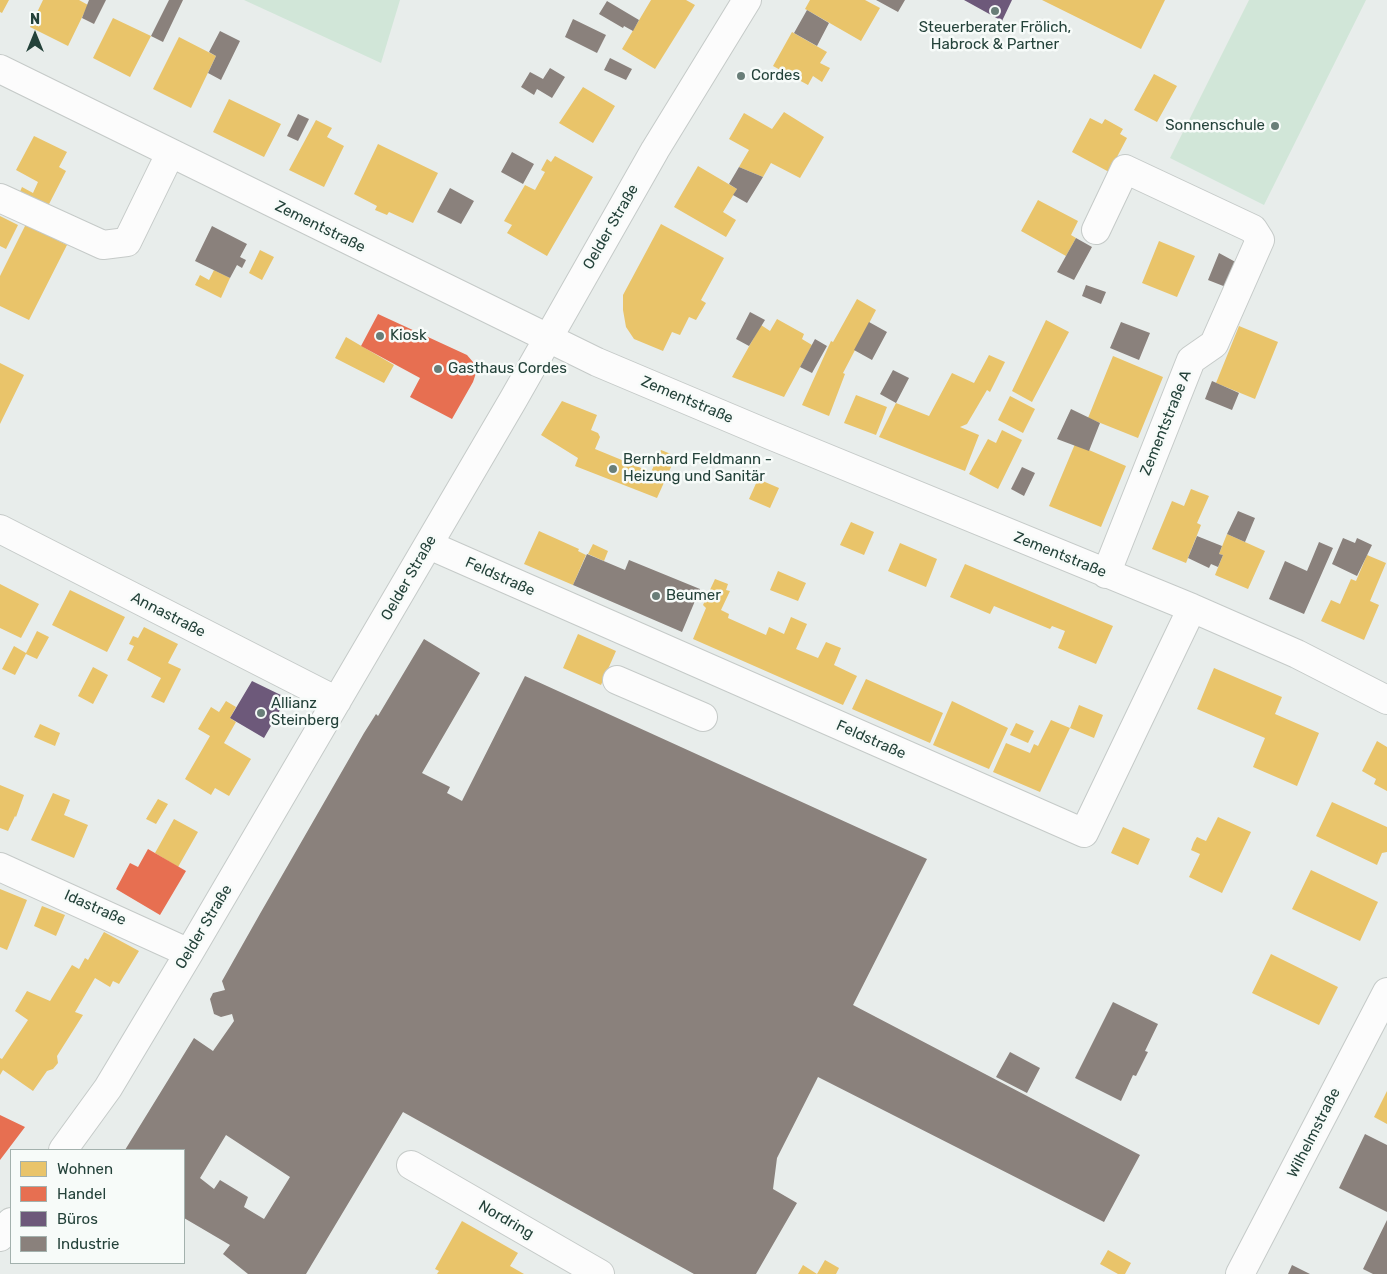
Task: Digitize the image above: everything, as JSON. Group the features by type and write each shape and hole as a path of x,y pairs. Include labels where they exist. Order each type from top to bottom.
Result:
{"street":[{"name":"Oelder Straße","path":"64,1149 108,1088 189,953 429,546 655,150 746,0"},
{"name":"Zementstraße","path":"0,68 170,154 597,362 1192,608 1296,654 1387,700"},
{"path":"0,198 103,245 127,242 170,154"},
{"name":"Zementstraße A","path":"1096,230 1125,169 1253,229 1260,240 1214,344 1191,360 1106,574"},
{"name":"Annastraße","path":"0,529 336,701"},
{"name":"Feldstraße","path":"429,546 1084,833 1192,608"},
{"path":"617,680 703,717"},
{"name":"Idastraße","path":"0,867 189,953"},
{"name":"Wilhelmstraße","path":"1240,1274 1387,992"},
{"name":"Nordring","path":"411,1165 600,1274"}],"green space":[{"path":"244,0 400,0 381,63"},
{"path":"1249,0 1366,0 1264,205 1170,158"}],"building: Wohnen":[{"path":"0,0 9,0 2,13 0,12"},
{"path":"43,0 79,0 88,5 68,46 30,27"},
{"path":"651,0 686,0 695,5 655,69 622,49"},
{"path":"810,0 865,0 880,8 861,41 805,9"},
{"path":"1042,0 1165,0 1141,49"},
{"path":"113,18 151,36 130,77 93,58"},
{"path":"792,32 827,52 820,63 830,68 822,82 813,76 808,85 773,66"},
{"path":"179,37 216,56 191,108 153,89"},
{"path":"1154,74 1177,86 1157,122 1134,110"},
{"path":"583,87 615,106 593,143 559,123"},
{"path":"229,99 281,124 264,157 213,132"},
{"path":"784,112 824,137 800,178 771,163 763,177 739,167 749,150 729,139 744,113 772,129"},
{"path":"1090,118 1102,124 1105,119 1123,129 1120,134 1127,138 1109,172 1072,152"},
{"path":"316,120 332,128 327,137 344,146 324,187 289,170"},
{"path":"34,136 67,152 59,167 66,171 47,208 19,194 22,187 33,193 38,182 16,170"},
{"path":"378,144 438,173 413,223 389,212 387,215 375,210 377,206 354,194"},
{"path":"555,156 593,177 547,256 507,233 512,225 504,221 525,185 535,190 545,172 541,170 547,159 551,162"},
{"path":"698,166 737,189 723,212 736,220 726,237 674,207"},
{"path":"1038,200 1078,221 1071,235 1076,238 1066,256 1021,231"},
{"path":"0,216 18,225 6,249 0,246"},
{"path":"26,224 67,245 29,320 0,306 0,276"},
{"path":"661,224 724,258 701,300 706,303 696,320 689,317 680,335 672,332 663,351 634,339 626,327 623,310 623,295"},
{"path":"1159,241 1195,256 1177,297 1142,283"},
{"path":"260,250 274,257 262,280 249,273"},
{"path":"214,270 230,278 221,298 195,285 200,275 209,280"},
{"path":"857,299 876,310 843,373 845,374 829,416 802,405 831,341 833,342"},
{"path":"777,319 804,334 802,339 812,345 784,397 732,377 761,325 770,331"},
{"path":"1046,320 1069,332 1032,402 1012,391"},
{"path":"1239,326 1278,342 1255,399 1216,383"},
{"path":"346,337 394,365 384,383 335,358"},
{"path":"989,355 1005,362 990,392 987,390 967,424 960,427 979,435 965,471 879,437 896,403 929,416 952,373 974,383"},
{"path":"1113,356 1163,377 1138,438 1088,418"},
{"path":"0,363 24,375 0,424"},
{"path":"856,395 887,407 876,435 844,423"},
{"path":"1010,396 1035,409 1023,433 998,420"},
{"path":"562,401 597,415 591,430 598,433 600,437 595,449 651,472 661,450 676,456 657,498 575,466 578,458 541,435"},
{"path":"1002,430 1022,440 998,489 969,474 988,439 996,443"},
{"path":"1075,444 1126,466 1101,527 1049,506"},
{"path":"758,479 779,488 770,508 749,499"},
{"path":"1191,489 1209,496 1197,523 1201,525 1186,563 1152,549 1172,501 1184,506"},
{"path":"851,522 874,532 864,555 840,545"},
{"path":"539,531 579,549 578,551 586,555 573,585 524,564"},
{"path":"1227,534 1265,551 1248,589 1215,575 1223,555 1219,554"},
{"path":"900,543 937,559 926,587 888,571"},
{"path":"593,544 608,551 604,561 588,554"},
{"path":"1367,555 1386,563 1370,601 1379,605 1364,640 1321,621 1331,600 1340,604 1351,579 1356,581"},
{"path":"965,564 1113,626 1096,664 1058,648 1065,631 1052,626 1050,629 994,606 990,614 950,597"},
{"path":"778,571 806,583 798,601 770,590"},
{"path":"715,579 728,584 726,590 730,591 721,610 729,614 728,618 766,635 769,627 784,634 791,617 807,624 796,649 818,658 826,642 841,648 834,665 857,676 843,705 693,639 706,608 703,605"},
{"path":"0,584 39,604 21,638 0,628"},
{"path":"70,590 125,617 107,652 52,625"},
{"path":"144,627 178,644 168,663 181,669 164,703 151,697 161,678 127,660 134,646 129,644 133,636 138,638"},
{"path":"37,631 49,637 37,659 26,654 15,675 2,669 14,646 26,653"},
{"path":"578,634 616,651 601,685 563,668"},
{"path":"93,667 108,675 93,704 78,696"},
{"path":"1214,668 1282,697 1275,714 1319,733 1297,786 1253,767 1265,738 1197,709"},
{"path":"866,679 943,713 930,743 852,709"},
{"path":"226,701 236,707 230,718 236,722 224,743 251,759 229,796 215,788 211,795 185,779 210,736 198,729 211,707 219,712"},
{"path":"952,701 1008,728 989,769 933,745"},
{"path":"1079,705 1103,715 1094,738 1070,728"},
{"path":"1051,720 1070,728 1040,792 993,772 1006,743 1030,753 1034,744 1038,746"},
{"path":"1016,723 1034,731 1028,743 1010,735"},
{"path":"40,724 60,733 55,746 34,737"},
{"path":"1377,741 1387,747 1387,791 1374,784 1376,779 1362,771"},
{"path":"0,785 24,795 16,817 8,831 0,828"},
{"path":"53,793 70,800 64,815 88,825 74,858 31,840"},
{"path":"158,799 168,804 156,824 146,819"},
{"path":"1332,802 1387,827 1387,852 1382,853 1377,865 1316,836"},
{"path":"1218,817 1251,832 1222,893 1189,877 1200,854 1191,850 1194,842 1197,837 1206,841"},
{"path":"174,819 198,832 178,867 155,853"},
{"path":"1123,827 1150,839 1138,865 1111,853"},
{"path":"1311,870 1378,902 1360,941 1292,909"},
{"path":"0,889 27,900 7,950 0,947"},
{"path":"42,906 65,915 56,936 34,926"},
{"path":"104,932 139,951 119,984 113,981 110,987 95,978 75,1012 83,1015 57,1056 58,1063 53,1069 47,1071 33,1091 3,1070 0,1075 0,1058 2,1059 28,1020 15,1011 27,991 50,1001 72,965 79,969 85,958 88,960"},
{"path":"1271,954 1338,987 1319,1025 1252,993"},
{"path":"1387,1091 1387,1124 1374,1117"},
{"path":"462,1221 518,1253 510,1266 524,1274 437,1274 439,1271 435,1269"},
{"path":"1108,1250 1131,1263 1125,1274 1118,1274 1100,1264"},
{"path":"825,1260 839,1268 836,1274 817,1274"},
{"path":"803,1265 817,1274 798,1274"}],"building: Handel":[{"name":"Gasthaus Cordes","path":"378,314 467,355 473,362 476,373 473,382 452,419 410,397 420,378 361,346"},
{"path":"148,849 186,871 160,915 116,889 130,863 138,867"},
{"path":"0,1115 25,1127 0,1160"}],"building: Büros":[{"name":"Steuerberater Frölich, Habrock & Partner","path":"964,0 1012,0 1002,21"},
{"path":"252,681 287,698 264,738 230,718"}],"building: Industrie":[{"path":"89,0 106,0 94,24 82,18"},
{"path":"169,0 183,0 163,42 151,36"},
{"path":"876,0 905,0 898,12"},
{"path":"607,1 639,20 633,31 624,26 623,28 599,14"},
{"path":"807,10 829,23 817,46 794,33"},
{"path":"573,19 606,35 597,53 565,37"},
{"path":"220,31 240,41 221,80 208,73 216,56 209,52"},
{"path":"610,58 632,69 626,80 604,70"},
{"path":"550,68 565,77 552,98 537,89 534,95 521,87 530,72 543,79"},
{"path":"298,114 309,119 298,141 287,136"},
{"path":"512,152 534,164 523,184 501,172"},
{"path":"739,167 763,177 747,203 733,195 737,189 729,184"},
{"path":"450,188 474,201 461,224 437,212"},
{"path":"212,226 247,244 240,257 246,260 242,268 237,265 230,278 195,261"},
{"path":"1076,238 1092,247 1074,280 1057,272"},
{"path":"1219,253 1241,265 1231,289 1208,280"},
{"path":"1086,285 1106,292 1101,304 1082,296"},
{"path":"750,312 765,320 749,346 736,339"},
{"path":"869,322 887,332 872,360 854,350"},
{"path":"1121,322 1150,333 1139,360 1110,348"},
{"path":"815,339 827,346 812,373 800,367"},
{"path":"893,370 909,378 896,403 880,394"},
{"path":"1212,381 1239,393 1232,410 1205,399"},
{"path":"1071,409 1100,423 1089,451 1057,439"},
{"path":"1022,467 1035,473 1024,496 1011,489"},
{"path":"1238,511 1255,518 1245,542 1227,534"},
{"path":"1197,536 1222,546 1219,554 1223,555 1218,567 1211,564 1209,568 1188,558"},
{"path":"1343,538 1355,543 1357,538 1372,545 1357,576 1332,564"},
{"path":"1319,542 1333,548 1304,614 1269,599 1285,561 1307,571"},
{"name":"Beumer","path":"587,554 625,570 629,560 700,589 682,632 573,585"},
{"path":"424,639 480,673 422,773 450,787 447,793 462,801 525,676 927,859 853,1005 1140,1155 1104,1222 818,1077 777,1158 773,1189 797,1203 756,1274 694,1274 403,1112 306,1274 248,1274 223,1254 230,1245 185,1219 185,1149 126,1149 194,1038 213,1051 234,1021 232,1014 221,1017 214,1014 210,999 213,993 225,990 222,981 376,714 378,716","holes":["226,1135 290,1177 264,1219 244,1207 248,1197 220,1180 214,1189 200,1178"]},
{"path":"1113,1002 1158,1024 1145,1051 1148,1052 1136,1076 1133,1075 1121,1101 1075,1078"},
{"path":"1010,1052 1040,1068 1027,1093 996,1077"},
{"path":"1365,1134 1387,1145 1387,1212 1339,1188"},
{"path":"1387,1220 1387,1274 1373,1274 1363,1269"},
{"path":"1292,1265 1310,1274 1288,1274"}],"place":[{"name":"Steuerberater Frölich, Habrock & Partner","path":"995,11"},
{"name":"Cordes","path":"741,76"},
{"name":"Sonnenschule","path":"1275,126"},
{"name":"Kiosk","path":"380,336"},
{"name":"Gasthaus Cordes","path":"438,369"},
{"name":"Bernhard Feldmann - Heizung und Sanitär","path":"613,469"},
{"name":"Beumer","path":"656,596"},
{"name":"Allianz Steinberg","path":"261,713"}]}
